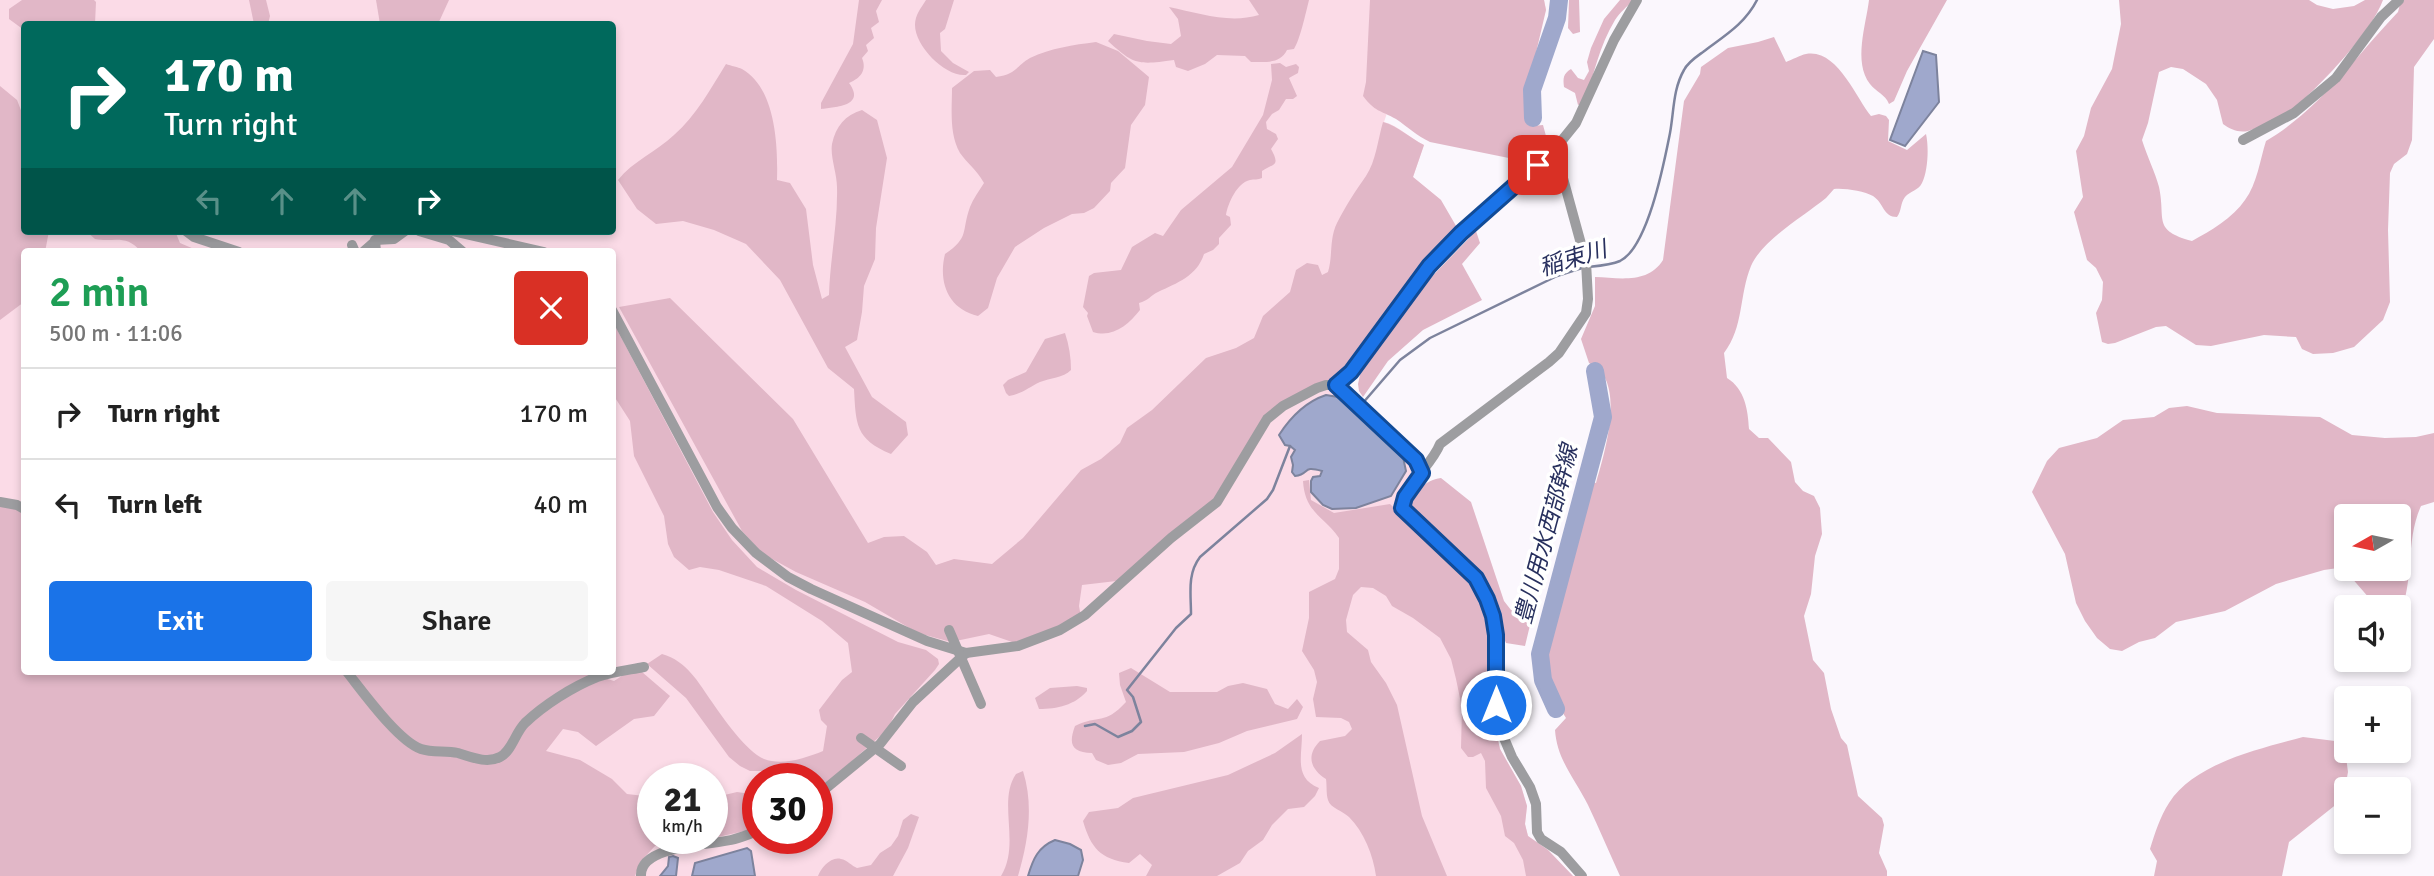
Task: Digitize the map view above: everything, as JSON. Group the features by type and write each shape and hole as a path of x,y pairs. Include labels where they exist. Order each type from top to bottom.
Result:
{"street":[{"path":"616,317 717,507 732,528 756,553 788,577 811,589 927,640 966,653 1018,646 1076,622 1171,538 1217,502 1267,419 1317,387 1336,385 1351,372 1429,266 1461,233 1555,149 1576,123 1637,0"},
{"path":"2243,140 2294,113 2336,78 2381,17 2399,0"},
{"path":"1555,149 1586,262 1586,313 1559,353 1440,444 1431,463 1405,497 1402,508 1476,578 1487,599 1496,635 1494,688 1504,738 1536,804 1537,832 1541,839 1561,852 1582,876"},
{"path":"191,235 227,248"},
{"path":"375,246 400,235"},
{"path":"432,235 449,240 458,248"},
{"path":"470,235 526,248"},
{"path":"1336,385 1412,454 1422,473"},
{"path":"0,502 21,507"},
{"path":"949,630 981,704"},
{"path":"833,783 880,744 913,702 966,653"},
{"path":"616,673 644,667"},
{"path":"349,675 385,719 413,745 484,760 497,759 504,754 524,724 554,701 596,677 606,675"},
{"path":"861,738 901,765"},
{"path":"640,876 645,861 656,855 742,837"}],"shaded area":[{"path":"0,0 1544,0 1546,10 1538,34 1395,89 1384,122 1424,145 1413,177 1441,200 1348,370 1333,380 1415,464 1395,509 1471,582 1487,622 1489,650 1486,688 1500,749 1521,786 1527,806 1525,824 1528,836 1548,850 1573,876 625,876 333,675 616,675 616,248 21,248 21,518 0,506"},
{"path":"22,0 96,2 95,21 21,21 21,28 9,19 9,9"},
{"path":"249,0 266,0 269,21 253,21"},
{"path":"376,0 449,0 439,21 380,21"},
{"path":"859,0 882,0 876,11 879,22 871,28 874,38 866,45 868,51 862,58 863,70 857,79 849,83 854,96 847,104 821,109 821,103 853,44"},
{"path":"926,0 954,0 945,29 940,33 941,51 953,63 969,72 966,75 941,66 920,42 915,21"},
{"path":"1249,0 1309,0 1294,49 1287,50 1281,58 1267,62 1251,62 1245,56 1217,55 1188,71 1176,67 1174,60 1144,63 1131,59 1108,41 1114,34 1171,44 1181,36 1178,19 1169,7 1225,18 1259,15"},
{"path":"1370,0 1544,0 1546,10 1524,104 1532,126 1543,125 1549,147 1533,163 1430,142 1371,105 1363,96"},
{"path":"1569,0 1579,0 1580,32 1573,34 1568,28"},
{"path":"1620,0 1633,0 1609,30 1584,103 1578,105 1575,93 1564,87 1564,77 1571,69 1578,78 1584,80 1589,71 1587,62 1591,48 1604,19"},
{"path":"1869,0 1947,0 1907,71 1894,101 1889,104 1870,84 1862,65 1862,43"},
{"path":"2119,0 2309,0 2333,9 2354,6 2365,0 2383,0 2358,41 2319,84 2287,112 2248,131 2234,130 2223,124 2217,100 2206,84 2183,69 2171,67 2159,72 2142,140 2159,187 2163,222 2171,233 2192,241 2221,224 2240,207 2253,187 2266,141 2320,98 2398,12 2401,0 2434,0 2434,39 2414,67 2412,140 2407,154 2394,164 2390,173 2390,302 2383,320 2354,347 2333,353 2313,354 2302,349 2296,337 2264,335 2211,346 2196,345 2166,326 2156,327 2115,343 2102,342 2096,313 2102,300 2103,282 2096,268 2087,260 2074,212 2083,197 2076,151 2084,136 2091,108 2112,69 2121,24"},
{"path":"1774,37 1786,62 1804,55 1817,54 1836,66 1871,116 1879,114 1889,120 1888,141 1907,150 1926,134 1927,139 1924,178 1918,188 1905,197 1897,217 1889,215 1877,199 1869,194 1834,189 1764,247 1751,266 1735,333 1724,353 1727,378 1742,394 1749,429 1759,438 1768,438 1791,462 1795,482 1803,491 1814,496 1820,508 1822,534 1815,556 1811,594 1804,616 1813,660 1824,673 1831,709 1841,738 1847,745 1858,796 1882,818 1884,825 1879,853 1887,876 1620,876 1588,805 1559,751 1555,730 1566,718 1552,693 1543,657 1589,481 1596,483 1608,437 1608,384 1601,372 1589,363 1581,339 1595,306 1595,277 1641,276 1657,268 1663,260 1684,101 1700,74 1701,67 1728,48"},
{"path":"1096,42 1118,51 1149,77 1145,105 1131,125 1125,168 1111,183 1110,191 1094,208 1084,213 1072,214 1015,247 997,278 988,308 978,316 968,312 959,307 948,293 944,284 943,264 945,254 962,238 970,207 984,183 956,146 952,121 952,88 974,71 990,70 996,77 1003,76 1038,55 1062,47"},
{"path":"1280,63 1286,67 1296,64 1299,67 1298,73 1289,78 1297,96 1286,99 1266,122 1267,129 1276,134 1278,139 1271,149 1275,162 1262,171 1262,178 1245,182 1237,189 1226,215 1230,217 1231,225 1219,238 1219,244 1204,254 1197,268 1186,278 1139,303 1140,310 1125,325 1113,332 1093,332 1088,313 1083,307 1089,276 1121,270 1132,247 1155,233 1163,236 1181,210 1232,167 1263,115 1272,80 1271,64"},
{"path":"726,64 742,69 753,78 768,104 777,151 777,180 790,183 806,209 813,265 822,299 829,295 836,214 837,182 832,144 842,122 856,112 862,110 877,120 887,158 876,228 875,259 864,286 857,340 845,347 872,397 906,422 908,435 891,454 864,436 857,421 854,389 828,368 780,280 746,244 714,230 683,221 656,224 637,209 618,180 682,127 703,101"},
{"path":"0,86 17,100 21,110 21,235 48,235 46,248 21,248 21,304 0,320"},
{"path":"1383,122 1424,145 1413,177 1441,200 1459,231 1348,370 1275,414 1211,505 1125,580 1082,585 1079,606 1081,617 1015,643 989,634 951,642 918,633 865,602 796,572 763,554 742,531 619,307 670,298 793,419 868,543 884,537 904,536 927,552 936,565 954,559 992,564 1023,538 1081,470 1101,459 1120,443 1127,428 1152,410 1206,358 1236,348 1254,338 1263,316 1290,292 1296,270 1307,263 1318,265 1322,275 1328,272 1337,223 1369,170"},
{"path":"1476,231 1480,243 1462,264 1482,300 1423,330 1388,361 1363,397 1358,384 1363,361 1416,293"},
{"path":"90,235 177,235 180,243 192,248 137,248 125,241 95,239"},
{"path":"616,328 713,512 732,540 757,567 898,642 926,650 938,659 939,664 935,670 895,714 887,730 833,778 833,763 742,763 742,767 740,766 729,757 686,698 647,664 662,654 685,667 743,742 764,759 778,762 823,751 827,726 821,720 819,710 842,680 852,672 848,643 822,621 766,586 719,570 700,567 689,570 674,557 668,544 664,516 634,456 630,421 616,399"},
{"path":"1065,333 1071,370 1009,396 1003,385 1026,372 1045,339"},
{"path":"2187,406 2217,413 2320,417 2352,435 2385,438 2416,437 2434,433 2434,502 2421,506 2412,540 2412,504 2334,504 2334,569 2276,584 2225,611 2176,622 2155,638 2139,642 2122,651 2110,649 2097,638 2076,603 2065,554 2032,492 2047,461 2059,448 2097,438 2123,420 2154,417 2169,408"},
{"path":"1441,478 1471,502 1504,601 1511,610 1530,617 1525,646 1506,643 1490,597 1408,509 1412,498 1420,489"},
{"path":"1309,480 1311,500 1334,513 1390,504 1471,582 1483,604 1487,622 1489,650 1486,688 1500,749 1521,786 1527,806 1525,824 1528,836 1548,850 1573,876 1526,876 1523,860 1514,843 1505,836 1501,816 1486,788 1485,761 1481,753 1468,757 1461,748 1462,708 1451,659 1440,638 1392,606 1386,596 1373,588 1361,587 1353,595 1346,620 1347,632 1368,650 1371,662 1397,705 1422,816 1447,876 1376,876 1373,860 1363,837 1349,817 1329,803 1326,779 1316,771 1312,762 1313,751 1320,741 1345,736 1352,729 1349,722 1341,718 1316,717 1313,699 1317,682 1314,670 1302,651 1309,618 1309,592 1335,579 1339,569 1339,538 1307,500 1303,481"},
{"path":"0,499 21,509 21,675 595,675 614,681 628,672 642,672 670,696 654,716 634,719 596,746 578,732 563,729 546,751 580,760 612,779 627,794 637,795 637,854 648,854 640,862 635,876 0,876"},
{"path":"2354,581 2408,581 2406,595 2367,595"},
{"path":"1131,668 1170,692 1217,692 1243,683 1267,689 1275,704 1288,709 1297,699 1303,707 1297,719 1247,731 1219,743 1184,752 1138,754 1121,763 1108,765 1096,760 1092,753 1076,749 1072,743 1073,733 1075,726 1107,717 1126,702 1119,673"},
{"path":"1050,688 1087,688 1087,691 1077,700 1059,707 1039,709 1035,698"},
{"path":"1302,734 1301,766 1306,779 1319,788 1315,796 1304,807 1288,809 1240,863 1217,876 1146,876 1152,865 1140,854 1129,863 1111,859 1098,851 1089,838 1083,821 1089,812 1118,808 1133,798 1228,775 1275,753"},
{"path":"2303,737 2334,741 2334,763 2347,763 2348,772 2347,777 2334,777 2334,806 2289,842 2282,876 2154,876 2157,861 2150,849 2163,814 2180,789 2211,768"},
{"path":"1023,771 1029,811 1025,850 1018,876 1001,876 1007,864 1009,850 1008,797 1016,774"},
{"path":"742,793 742,832 728,835 728,794"},
{"path":"911,814 919,817 908,848 893,876 818,876 824,866 834,859 843,860 857,868 871,865 880,853 891,846 898,836 903,820"}],"water":[{"path":"1923,51 1936,55 1939,102 1905,146 1890,140"},
{"path":"1326,395 1338,397 1403,457 1406,471 1391,496 1356,508 1332,509 1323,505 1311,492 1313,477 1320,476 1322,471 1308,469 1295,476 1292,472 1291,457 1295,450 1285,445 1279,435 1299,411"},
{"path":"1055,840 1081,850 1083,860 1078,876 1028,876 1037,854"},
{"path":"742,849 742,854 751,854 755,876 692,876 695,863"},
{"path":"669,857 678,858 676,876 660,876 668,866"}],"waterway":[{"name":"豊川用水西部幹線","path":"1533,118 1532,90 1557,18 1559,0"},
{"name":"稲束川","path":"1588,267 1620,261 1630,253 1639,239 1659,183 1680,77 1690,62 1740,23 1757,0"},
{"name":"稲束川","path":"1362,404 1400,360 1430,338 1557,276 1582,268"},
{"name":"豊川用水西部幹線","path":"1556,709 1543,680 1540,654 1603,417 1595,371"},
{"path":"1085,726 1095,724 1118,737 1132,731 1141,722 1133,697 1127,690 1176,628 1191,614 1191,577 1200,557 1267,499 1290,446"}],"route":[{"path":"1496,705 1496,635 1487,599 1476,578 1404,512 1402,503 1422,473 1412,454 1336,385 1351,372 1429,266 1461,233 1538,165"}]}
